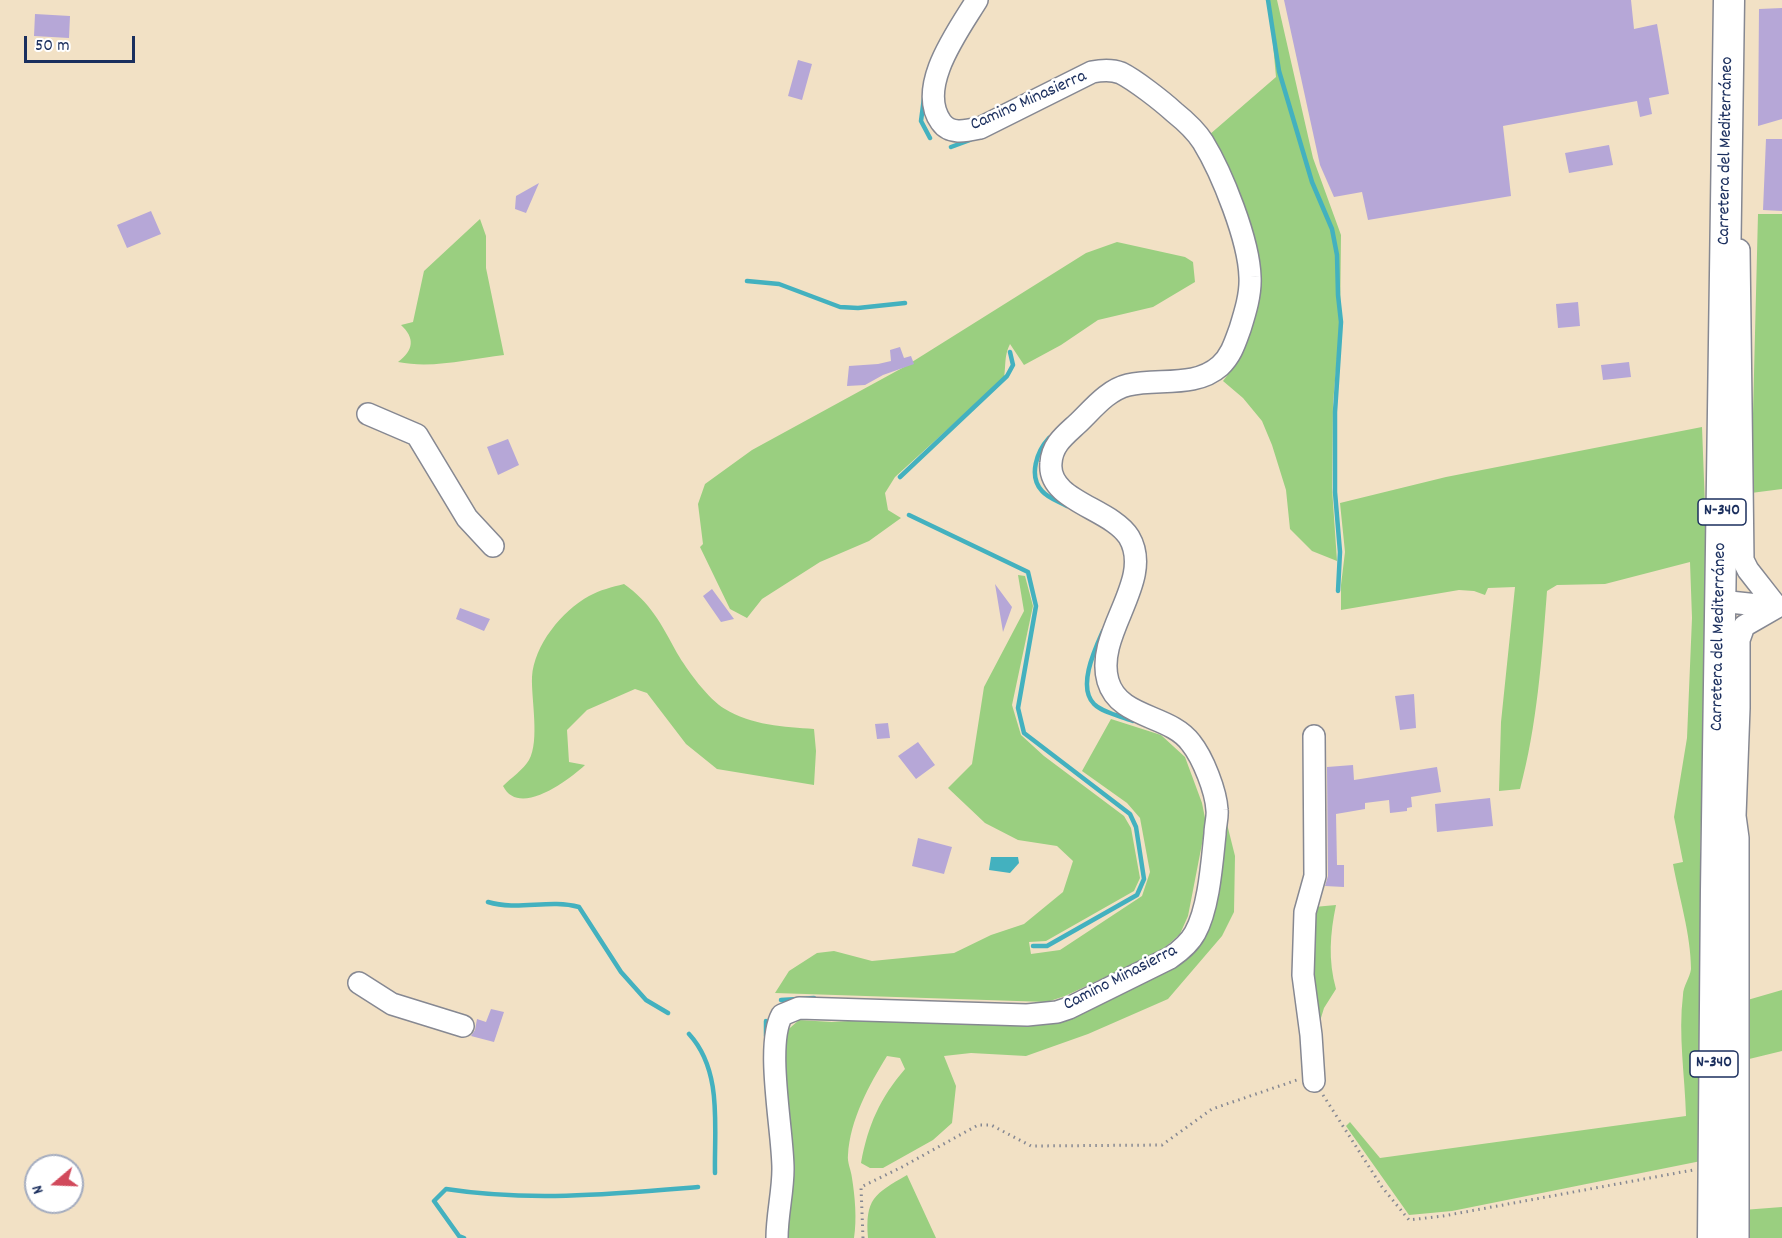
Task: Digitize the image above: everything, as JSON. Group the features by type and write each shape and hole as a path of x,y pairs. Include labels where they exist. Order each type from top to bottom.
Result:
{"highway":[{"name":"Carretera del Mediterráneo","path":"1713,1238 1729,0"}],"street":[{"name":"Camino Minasierra","path":"777,1238 783,1170 776,1071 776,1029 782,1015 799,1008 1027,1015 1057,1012 1160,963 1180,951 1195,933 1200,921 1211,873 1217,809 1208,776 1191,742 1180,732 1124,705 1108,684 1105,670 1108,647 1134,574 1136,554 1133,546 1128,535 1118,525 1069,496 1059,487 1050,466 1054,446 1115,390 1129,385 1194,379 1207,375 1225,361 1234,348 1244,315 1250,279 1248,257 1228,194 1204,142 1174,111 1122,74 1104,70 1092,72 980,128 955,131 945,127 936,114 933,102 940,65 977,0"},
{"path":"1728,135 1737,169 1742,367 1743,560 1748,570 1777,607"},
{"path":"368,414 417,435 467,518 493,546"},
{"path":"1720,601 1777,607"},
{"path":"1738,1238 1738,838 1735,816 1739,640 1744,626 1777,607"},
{"path":"1314,736 1317,843 1315,876 1305,912 1303,975 1314,1081"},
{"path":"1716,890 1735,816"},
{"path":"359,983 392,1004 463,1026"}],"path":[{"path":"863,1238 861,1187 978,1125 991,1125 1031,1146 1162,1145 1212,1109 1294,1079 1314,1081 1382,1187 1409,1220 1443,1216 1713,1167"}],"green space":[{"path":"1269,0 1277,0 1313,158 1341,235 1340,325 1333,403 1332,488 1337,561 1312,551 1290,529 1286,490 1262,421 1243,398 1223,381 1235,365 1256,305 1209,135 1276,77"},
{"path":"1758,214 1782,214 1782,489 1751,493"},
{"path":"480,219 486,236 486,268 504,355 438,364 398,362 410,348 409,335 401,325 413,322 424,271"},
{"path":"1117,242 1185,257 1193,262 1195,282 1153,307 1098,320 1061,345 1024,365 1010,344 1004,378 895,477 885,493 888,510 901,518 869,541 820,562 762,599 747,618 730,609 700,547 703,544 698,504 705,484 752,450 904,367 1086,253"},
{"path":"1702,427 1707,559 1700,862 1703,978 1701,1161 1452,1211 1409,1215 1346,1126 1350,1122 1380,1158 1686,1116 1681,1025 1683,992 1691,969 1687,930 1673,864 1683,862 1674,817 1687,738 1692,618 1690,562 1605,584 1557,585 1547,591 1538,691 1526,765 1520,789 1499,791 1501,722 1515,587 1488,588 1485,595 1474,591 1459,590 1341,610 1345,552 1340,503 1446,477"},
{"path":"1018,575 1025,576 1033,606 1012,705 1021,735 1044,756 1124,816 1131,828 1140,878 1134,891 1046,941 1029,942 1031,954 1060,950 1142,896 1150,872 1140,818 1127,803 1082,771 1111,719 1161,735 1185,757 1202,803 1206,823 1188,916 1180,934 1161,951 1065,996 1047,1002 775,993 789,971 817,953 834,951 872,961 954,953 991,935 1024,924 1063,892 1073,861 1057,846 1018,840 985,823 948,788 972,764 984,687 1024,611"},
{"path":"624,584 648,606 686,668 718,704 745,719 756,722 814,729 816,751 814,785 717,769 686,744 647,693 635,689 587,710 567,730 569,762 585,765 578,772 544,793 520,798 510,795 503,786 524,767 532,752 535,731 532,677 538,653 544,641 551,630 579,602 597,592"},
{"path":"1227,824 1235,856 1234,912 1222,936 1168,999 1088,1034 1026,1056 971,1053 944,1056 956,1086 952,1123 933,1140 883,1168 870,1168 861,1163 871,1124 882,1101 905,1069 900,1058 887,1056 862,1103 852,1129 848,1160 855,1208 854,1238 788,1238 783,1034 799,1020 832,1022 880,1019 1046,1025 1078,1012 1185,961 1206,928"},
{"path":"1336,905 1331,947 1336,989 1324,1008 1317,1031 1310,1002 1314,907"},
{"path":"1782,990 1782,1051 1745,1060 1744,1001"},
{"path":"907,1175 936,1238 868,1238 868,1214 874,1199 887,1187"},
{"path":"1782,1207 1782,1238 1744,1238 1743,1210"}],"water":[{"path":"991,857 1018,857 1019,863 1010,873 989,870"}],"building":[{"path":"1284,0 1631,0 1634,29 1657,24 1669,94 1649,98 1652,114 1640,117 1637,101 1503,126 1511,196 1368,220 1362,192 1334,197 1320,165"},
{"path":"1782,8 1782,119 1758,126 1759,9"},
{"path":"35,14 70,16 69,38 34,36"},
{"path":"798,60 812,64 802,100 788,96"},
{"path":"1766,139 1782,139 1782,211 1763,210"},
{"path":"1609,145 1613,165 1569,173 1565,153"},
{"path":"539,183 526,213 515,209 516,196"},
{"path":"151,211 161,234 127,248 117,225"},
{"path":"1578,302 1580,326 1558,328 1556,304"},
{"path":"900,347 904,358 911,356 914,364 883,375 865,385 847,386 849,366 891,361 890,350"},
{"path":"1629,362 1631,377 1603,380 1601,365"},
{"path":"508,439 519,465 498,475 487,447"},
{"path":"995,584 1012,607 1003,632"},
{"path":"712,589 734,619 721,622 703,596"},
{"path":"460,608 490,619 484,631 456,619"},
{"path":"1414,694 1416,728 1400,730 1395,696"},
{"path":"888,723 890,738 877,739 875,724"},
{"path":"918,742 935,765 916,779 898,756"},
{"path":"1353,765 1354,780 1437,767 1441,792 1411,797 1412,807 1407,808 1407,811 1390,813 1389,800 1365,803 1365,809 1336,814 1337,865 1344,865 1344,887 1325,886 1328,876 1327,767"},
{"path":"1490,798 1493,826 1437,832 1435,804"},
{"path":"918,838 952,847 944,874 912,866"},
{"path":"491,1009 504,1012 494,1042 471,1036 477,1019 486,1022"}],"waterway":[{"path":"1268,0 1279,71 1312,182 1332,229 1337,255 1341,322 1335,412 1335,492 1340,552 1338,591"},
{"path":"924,98 921,121 930,138"},
{"path":"951,147 970,140"},
{"path":"747,281 779,284 840,307 858,308 905,303"},
{"path":"900,477 1007,376 1013,365 1010,352"},
{"path":"1049,438 1038,457 1036,478 1044,493 1067,506"},
{"path":"909,515 1028,572 1036,606 1018,708 1024,733 1130,814 1136,827 1144,879 1137,895 1047,946 1033,946"},
{"path":"1103,631 1089,668 1087,678 1089,697 1102,710 1133,721"},
{"path":"488,902 579,907 621,972 646,1000 668,1013"},
{"path":"781,1000 814,998"},
{"path":"766,1021 766,1036"},
{"path":"689,1034 700,1049 712,1082 715,1173"},
{"path":"464,1238 459,1236 434,1201 446,1189 540,1196 698,1187"}]}
